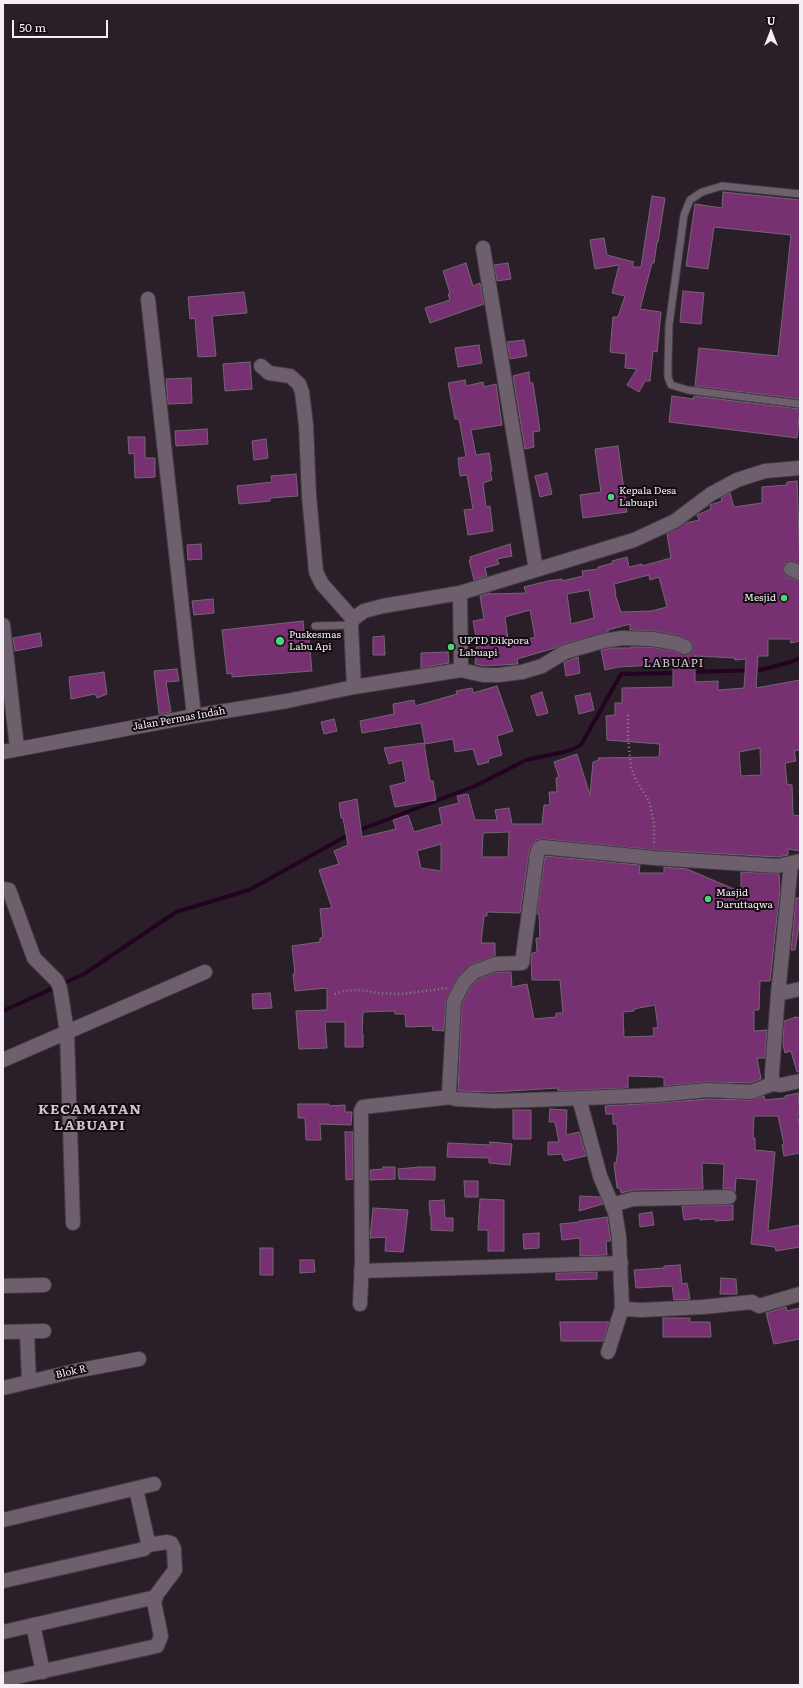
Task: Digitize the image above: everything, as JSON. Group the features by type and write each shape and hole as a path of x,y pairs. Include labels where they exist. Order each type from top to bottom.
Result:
{"street":[{"path":"483,248 536,570"},
{"path":"148,299 194,716"},
{"path":"261,366 269,373 290,376 298,384 302,392 306,425 309,496 316,572 322,584 352,622 354,687"},
{"path":"352,622 364,611 383,606 460,593 648,535 675,521 711,494 737,480 765,471 800,468"},
{"path":"460,593 461,670 483,675 499,675 522,672 542,666 565,652 603,641 622,638 652,639 676,643 685,647"},
{"path":"3,625 17,748"},
{"name":"Jalan Permas Indah","path":"3,752 17,748 194,716 287,701 354,687 461,670"},
{"path":"451,1097 449,1092 454,1002 459,988 469,976 481,968 495,964 522,963 536,854 539,848 542,847 654,858 778,866 796,863 778,994 772,1084"},
{"path":"3,889 9,890 34,958 58,985 67,1032 73,1223"},
{"path":"3,1060 205,972"},
{"path":"778,994 800,989"},
{"path":"360,1304 361,1112 363,1107 451,1097 456,1099 494,1101 656,1095 708,1090 751,1092 772,1084 782,1085 800,1081"},
{"path":"579,1098 600,1176 615,1212 621,1263 620,1293 622,1308 608,1352"},
{"path":"612,1205 633,1199 729,1197"},
{"path":"361,1271 621,1263"},
{"path":"3,1286 44,1284"},
{"path":"622,1308 641,1310 703,1307 752,1302 759,1306 800,1294"},
{"path":"3,1332 44,1331"},
{"path":"27,1332 29,1382"},
{"name":"Blok R","path":"3,1388 75,1371 139,1359"},
{"path":"3,1520 154,1484"},
{"path":"136,1489 148,1545"},
{"path":"3,1581 144,1549 148,1545 167,1542 171,1543 174,1549 175,1570 154,1602 161,1636 158,1646 3,1680"},
{"path":"3,1632 156,1597"},
{"path":"33,1625 43,1672"}],"lane":[{"path":"800,194 722,186 702,192 690,200 684,215 669,325 668,377 671,385 688,390 800,404"},
{"path":"315,626 352,622"}],"path":[{"path":"628,715 628,738 631,767 633,774 644,792 652,810 654,858"},
{"path":"335,994 343,991 360,990 402,994 445,988 459,988"}],"building":[{"path":"723,192 800,200 800,399 695,386 699,348 778,356 791,235 714,227 708,269 686,266 695,204 722,208"},
{"path":"652,196 665,198 654,263 652,263 640,309 661,312 657,352 653,351 650,381 645,381 639,392 627,385 637,369 625,368 626,354 610,352 613,317 618,317 625,296 612,293 619,265 595,269 590,240 604,238 607,255 634,262 633,267 641,267"},
{"path":"466,263 473,286 480,283 484,304 430,323 425,308 450,300 448,294 450,293 443,271"},
{"path":"508,263 511,279 497,281 494,265"},
{"path":"683,291 704,293 701,324 680,322"},
{"path":"244,292 247,313 212,316 216,356 198,357 195,318 190,319 188,297"},
{"path":"524,340 527,356 510,359 507,342"},
{"path":"479,345 482,363 458,367 455,348"},
{"path":"250,362 252,389 225,391 223,364"},
{"path":"529,372 530,383 533,383 540,431 533,432 534,447 525,449 513,376"},
{"path":"191,378 192,403 168,404 166,379"},
{"path":"465,380 466,386 483,382 484,387 496,384 502,425 471,430 476,455 489,453 492,480 483,483 486,507 490,506 493,531 468,535 464,510 473,509 467,475 460,476 458,458 466,457 459,419 455,419 448,383"},
{"path":"672,396 693,399 694,396 800,409 797,438 669,422"},
{"path":"207,429 208,444 176,446 175,431"},
{"path":"128,437 145,437 145,458 155,458 155,477 135,478 134,453 129,454"},
{"path":"266,439 268,458 254,460 252,441"},
{"path":"618,446 627,512 583,518 580,495 601,492 595,449"},
{"path":"547,473 552,494 540,497 535,476"},
{"path":"296,474 298,496 270,498 270,501 239,504 237,486 272,482 271,476"},
{"path":"797,481 800,564 790,561 783,565 783,570 787,577 800,581 800,641 791,643 790,639 768,639 768,656 758,656 756,688 800,680 800,750 794,751 796,761 785,763 787,784 792,785 793,815 800,816 800,851 788,849 788,855 777,857 655,850 543,839 536,840 531,845 529,853 520,913 487,912 487,916 484,916 481,943 495,943 495,956 471,964 457,978 446,1000 444,1031 432,1030 433,1026 406,1027 405,1014 395,1014 395,1011 363,1012 363,1047 345,1047 345,1022 325,1022 327,1048 299,1049 296,1011 327,1010 327,988 295,991 292,946 320,942 320,938 323,938 320,909 332,908 319,870 339,864 334,851 348,845 339,803 357,799 362,837 396,829 393,820 408,815 414,832 442,824 439,808 459,803 457,796 468,794 475,820 497,820 495,810 509,808 512,824 542,824 544,805 550,805 549,792 557,792 556,778 559,777 554,762 577,754 590,795 593,762 599,760 598,758 659,757 660,744 607,740 606,716 615,715 615,703 622,703 622,688 673,687 673,664 618,667 605,670 601,650 611,648 651,647 674,651 686,655 690,654 693,650 692,642 677,635 653,631 630,630 630,624 517,659 518,664 484,666 475,664 477,643 473,621 484,619 480,596 490,593 526,593 524,587 548,581 562,579 562,581 583,576 582,571 598,569 598,567 613,563 612,561 627,557 629,567 642,564 642,566 671,558 667,534 686,523 699,520 697,515 711,509 710,505 722,501 721,498 730,493 734,507 762,503 762,487 787,485 787,482","holes":["649,575 650,580 659,577 667,607 651,611 621,612 615,594 614,584","589,590 594,618 571,624 567,594","530,610 535,637 512,644 510,638 508,639 505,617","695,656 735,658 735,660 746,659 744,688 718,690 718,681 695,682","760,748 761,775 741,776 739,752","509,832 508,857 482,857 483,833","441,844 441,871 421,868 417,851"]},
{"path":"201,544 202,559 188,560 187,545"},
{"path":"510,544 512,556 497,559 499,564 485,568 487,576 474,580 469,560 471,560 470,557"},
{"path":"213,599 214,613 194,615 192,601"},
{"path":"303,621 305,640 309,639 312,671 232,677 232,673 227,674 222,630"},
{"path":"40,633 42,646 15,651 13,638"},
{"path":"384,636 385,655 373,655 373,637"},
{"path":"448,652 449,663 421,668 421,653"},
{"path":"578,657 580,673 566,676 564,662"},
{"path":"177,669 179,681 166,682 171,712 159,714 154,671"},
{"path":"104,672 107,694 97,698 95,694 71,699 69,677"},
{"path":"497,686 513,731 497,736 502,755 488,759 489,762 478,765 473,749 455,752 453,739 425,744 421,723 362,733 360,721 394,714 393,704 414,700 415,706 457,694 456,691 472,688 473,693"},
{"path":"542,692 548,713 537,716 531,696"},
{"path":"590,693 594,710 579,714 575,696"},
{"path":"334,719 337,731 324,734 321,722"},
{"path":"424,743 430,781 433,781 436,800 395,807 390,786 406,782 402,760 389,764 384,748"},
{"path":"545,856 640,865 639,873 664,873 664,867 687,869 741,892 741,872 779,874 780,890 770,981 760,981 759,1010 754,1010 754,1031 767,1030 765,1058 757,1058 761,1079 750,1083 707,1082 664,1086 664,1078 661,1077 628,1076 628,1088 558,1091 558,1088 494,1092 458,1091 462,1003 471,987 479,979 497,972 511,972 512,987 527,984 534,1019 556,1017 556,1013 563,1013 560,980 532,980 531,957 532,953 537,952 536,938 540,938 539,914 537,914","holes":["655,1005 658,1028 653,1028 654,1036 624,1037 623,1012 634,1011 634,1009"]},
{"path":"796,898 800,898 800,919 795,950 791,950"},
{"path":"270,993 272,1008 253,1009 252,994"},
{"path":"800,1017 800,1071 797,1072 791,1051 785,1053 783,1045 784,1021"},
{"path":"798,1093 800,1114 797,1114 800,1126 800,1153 784,1156 782,1145 784,1144 778,1116 754,1116 753,1138 755,1138 755,1150 775,1152 768,1231 800,1225 800,1247 776,1251 775,1247 751,1244 757,1180 736,1178 735,1192 733,1189 723,1189 724,1164 702,1163 703,1189 633,1190 621,1193 620,1188 617,1188 614,1163 616,1163 618,1151 617,1124 613,1124 613,1114 606,1114 605,1106 708,1099 751,1100 764,1096 765,1100 785,1098 785,1096"},
{"path":"298,1104 329,1104 329,1106 345,1105 345,1112 352,1112 351,1125 320,1124 321,1140 306,1140 305,1118 298,1118"},
{"path":"550,1109 567,1110 566,1135 579,1132 586,1156 564,1161 562,1154 548,1155 548,1142 559,1142 555,1122 549,1122"},
{"path":"513,1110 531,1110 531,1139 513,1139"},
{"path":"345,1132 353,1132 353,1179 346,1180"},
{"path":"490,1142 512,1144 510,1165 489,1163 489,1158 447,1157 448,1143 490,1145"},
{"path":"383,1167 395,1167 395,1179 370,1180 370,1170 383,1169"},
{"path":"435,1167 435,1180 399,1179 398,1169"},
{"path":"464,1181 478,1181 478,1197 465,1197"},
{"path":"580,1196 600,1197 603,1204 579,1211"},
{"path":"480,1199 504,1200 504,1251 488,1251 488,1230 478,1230"},
{"path":"444,1200 445,1218 453,1218 453,1231 431,1230 429,1201"},
{"path":"733,1205 733,1220 715,1221 715,1219 700,1220 700,1218 684,1220 682,1206"},
{"path":"373,1208 408,1210 403,1252 385,1251 386,1237 370,1238"},
{"path":"652,1212 654,1225 640,1227 639,1214"},
{"path":"607,1217 611,1241 606,1241 607,1255 580,1256 580,1238 562,1240 560,1224"},
{"path":"539,1233 539,1248 524,1249 523,1234"},
{"path":"260,1248 273,1248 273,1275 260,1275"},
{"path":"300,1260 314,1260 315,1272 300,1273"},
{"path":"680,1265 682,1284 687,1283 690,1299 674,1300 672,1286 636,1288 634,1270 664,1268 664,1266"},
{"path":"597,1272 597,1279 556,1280 556,1273"},
{"path":"721,1278 736,1279 737,1294 720,1294"},
{"path":"786,1307 787,1311 800,1308 800,1339 774,1344 766,1313"},
{"path":"663,1318 690,1318 690,1322 710,1322 711,1337 663,1337"},
{"path":"560,1322 609,1322 603,1341 561,1341"}],"waterway":[{"path":"690,672 760,670 791,662 800,658"},
{"path":"357,831 475,786 526,760 568,751 581,745 621,674 678,673"},
{"path":"3,1011 84,974 176,912 249,890 350,834"}],"place":[{"name":"Kepala Desa Labuapi","path":"611,497"},
{"name":"Mesjid","path":"784,598"},
{"name":"Puskesmas Labu Api","path":"280,641"},
{"name":"UPTD Dikpora Labuapi","path":"451,647"},
{"name":"Masjid Daruttaqwa","path":"708,899"}],"district":[{"name":"LABUAPI","path":"674,663"},
{"name":"KECAMATAN LABUAPI","path":"90,1118"}]}
